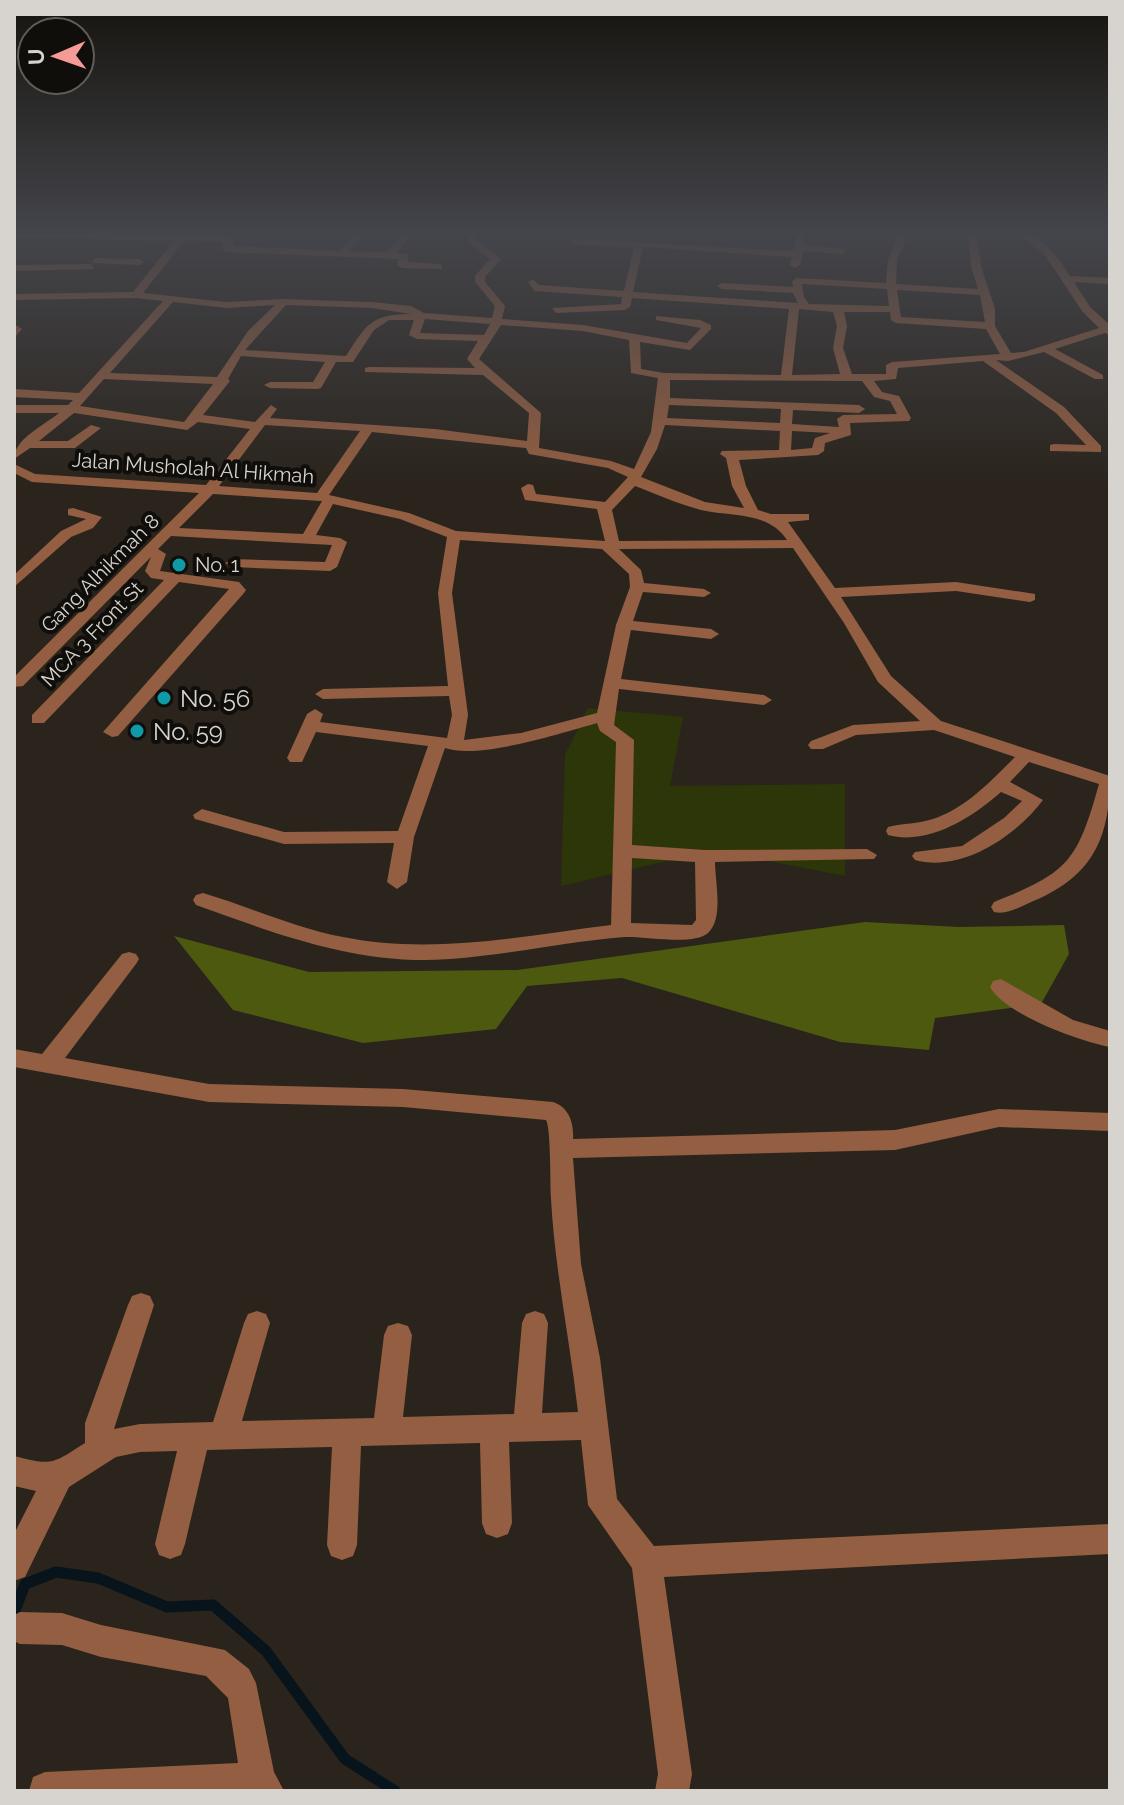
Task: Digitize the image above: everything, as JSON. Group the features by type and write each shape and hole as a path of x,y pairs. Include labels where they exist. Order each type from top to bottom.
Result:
{"street":[{"name":"Jalan Musholah Al Hikmah","path":"14,455 72,408 154,317"},
{"path":"14,409 72,408 187,426 226,376 254,331 272,317"},
{"path":"240,353 349,360 381,319 405,317"},
{"path":"421,317 414,335 488,338"},
{"path":"433,337 446,317"},
{"path":"456,317 496,323 563,326 690,347 707,327 700,323 660,318"},
{"path":"497,317 488,338 473,355 482,372 533,409 536,421 533,451 611,465 638,483 703,506 770,518 790,530 884,679 935,725"},
{"path":"563,326 564,317"},
{"path":"786,379 798,317"},
{"path":"840,317 842,326 838,348 847,378"},
{"path":"960,317 990,326"},
{"path":"988,317 1008,358"},
{"path":"14,327 17,329 14,335"},
{"path":"665,389 786,379 892,377 890,366 895,364 1008,358 1108,329"},
{"path":"634,338 633,369 665,389 787,406 887,408"},
{"path":"1046,349 1099,377"},
{"path":"270,385 317,386 332,359"},
{"path":"987,359 1060,410 1097,448 1054,448"},
{"path":"113,365 226,376"},
{"path":"369,370 482,372"},
{"path":"102,376 226,376"},
{"path":"753,513 739,486 729,455 819,450 819,441 847,432 843,419 905,418 895,398 878,395 866,378"},
{"path":"665,389 746,394"},
{"path":"606,508 626,492 647,458 662,421 665,389"},
{"path":"14,393 81,397"},
{"path":"785,454 787,406"},
{"name":"Gang Alhikmah 8","path":"17,683 209,490 271,409"},
{"path":"196,418 369,428 532,445"},
{"path":"662,421 837,430"},
{"path":"14,444 71,445 95,428"},
{"path":"307,538 325,498 369,428"},
{"name":"Jalan Musholah Al Hikmah","path":"14,468 32,478 325,498 404,516 454,535 609,544 799,544"},
{"path":"14,583 69,531 83,527 95,517 73,512 106,482"},
{"path":"528,488 530,497 587,501 606,508"},
{"path":"606,508 609,544 636,573 637,587 624,625 605,716 606,727 625,740 621,930"},
{"path":"770,518 804,517"},
{"path":"169,532 340,542 330,567 232,563"},
{"path":"397,882 405,837 460,715 445,593 454,535"},
{"path":"112,732 238,588 153,573 159,554 150,552"},
{"name":"MCA 3 Front St","path":"38,719 175,578"},
{"path":"832,593 909,585 990,588 1030,597"},
{"path":"637,587 704,593"},
{"path":"624,625 711,634"},
{"path":"610,683 764,700"},
{"path":"323,694 457,691"},
{"path":"296,758 312,720 446,745 522,738 605,716"},
{"path":"817,745 853,730 935,725 1110,782 1092,843 1076,870 1045,890 1001,907"},
{"path":"895,831 946,822 980,804 1025,756"},
{"path":"922,856 967,852 1011,822 1034,800 999,784"},
{"path":"202,815 284,838 405,837"},
{"path":"621,851 705,856 867,855"},
{"path":"203,900 279,927 360,948 415,952 468,951 621,930 691,932 704,926 705,856"},
{"path":"47,1065 129,959"},
{"path":"1001,987 1049,1020 1081,1034 1110,1039"},
{"path":"14,1058 209,1093 403,1098 553,1111 562,1125 560,1149 568,1264 586,1358 603,1505 647,1562 675,1774 672,1791"},
{"path":"560,1149 895,1140 999,1118 1110,1122"},
{"path":"100,1449 99,1423 141,1305"},
{"path":"170,1544 209,1437 257,1323"},
{"path":"527,1427 535,1323"},
{"path":"387,1430 398,1335"},
{"path":"14,1566 59,1477 100,1449 126,1440 593,1426"},
{"path":"494,1428 497,1523"},
{"path":"342,1545 347,1433"},
{"path":"14,1471 42,1478 59,1477"},
{"path":"647,1562 1110,1539"},
{"path":"20,1628 62,1629 101,1641 214,1661 237,1681 244,1695 262,1785 45,1789"}],"green space":[{"path":"588,708 683,717 670,786 845,784 845,876 713,850 561,886 565,755"},
{"path":"865,922 959,927 1064,925 1069,954 1041,1004 935,1018 929,1050 840,1042 622,978 527,986 496,1029 363,1043 233,1010 174,936 309,972 517,970"}],"waterway":[{"path":"14,1613 25,1584 56,1572 98,1578 167,1607 213,1605 266,1651 345,1759 395,1791"}],"place":[{"name":"No. 1","path":"179,565"},
{"name":"No. 56","path":"164,698"},
{"name":"No. 59","path":"137,731"}]}
